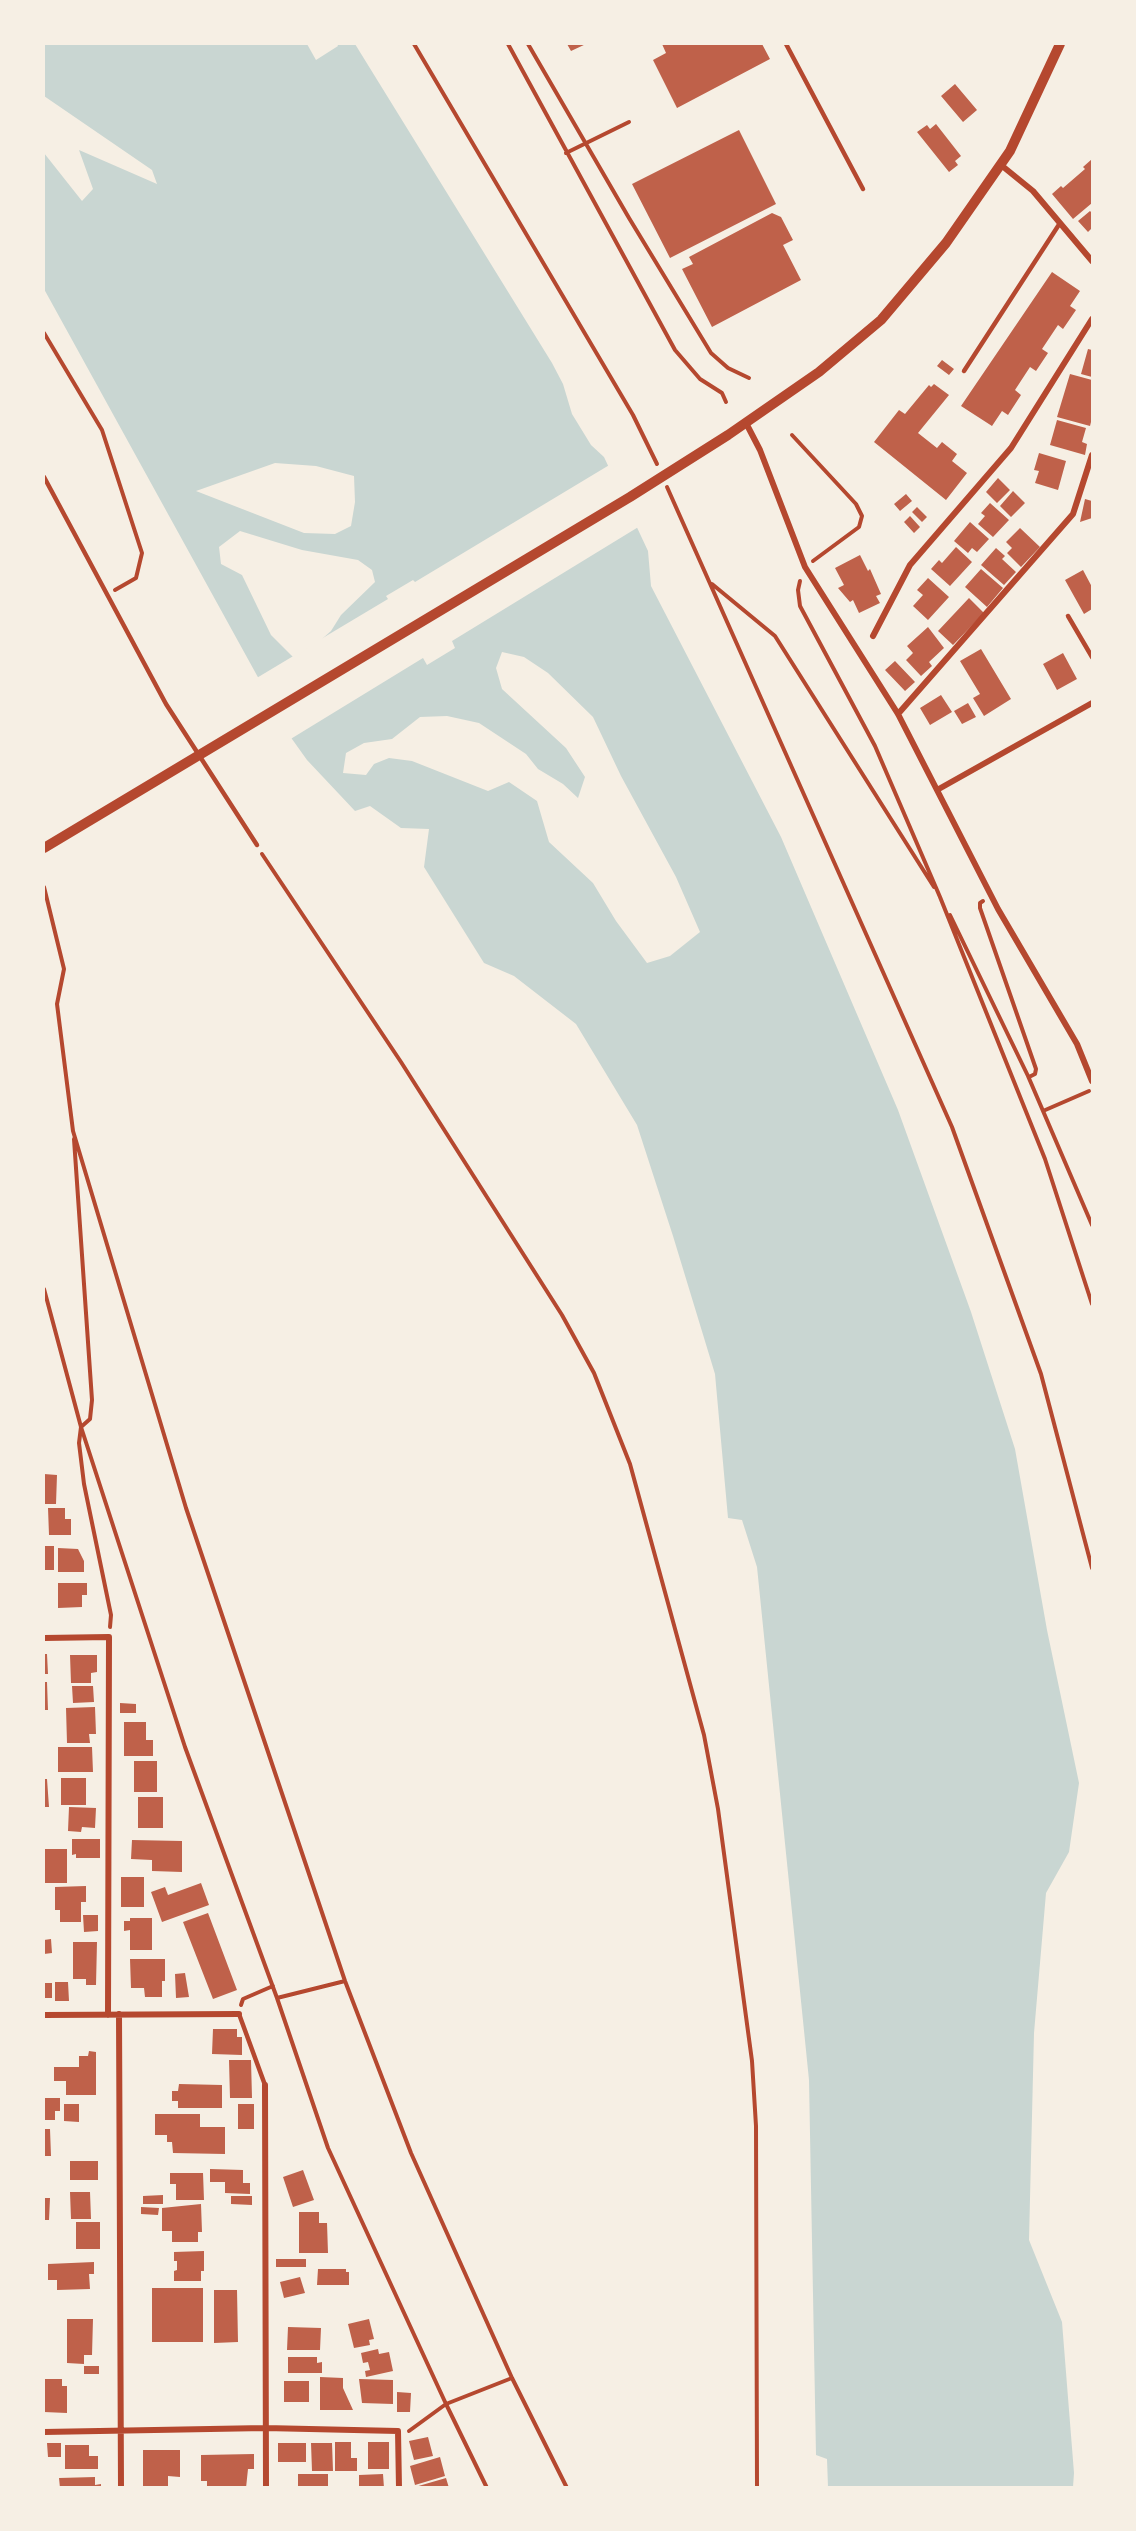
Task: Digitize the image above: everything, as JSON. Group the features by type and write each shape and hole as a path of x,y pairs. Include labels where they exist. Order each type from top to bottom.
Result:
{"street":[{"path":"44,848 630,497 728,435 819,372 880,320 946,243 1001,165 1046,78 1060,44"},
{"path":"1001,165 1033,191 1092,261"},
{"path":"873,636 910,565 1011,448 1092,320"},
{"path":"746,423 760,450 805,567 898,714 991,897 1077,1044 1092,1081"},
{"path":"898,714 1073,514 1092,455"},
{"path":"937,790 1092,703"},
{"path":"44,1638 108,1637 108,2015"},
{"path":"119,2014 121,2487"},
{"path":"44,2015 239,2014"},
{"path":"265,2085 266,2487"},
{"path":"44,2432 265,2428 398,2431 399,2487"}],"lane":[{"path":"786,44 863,189"},
{"path":"964,371 1060,223"},
{"path":"44,477 166,704 256,845"},
{"path":"1068,616 1092,657"},
{"path":"239,2014 265,2085"}],"path":[{"path":"414,44 633,415 658,467"},
{"path":"508,44 675,350 700,379 722,393 726,402"},
{"path":"528,44 711,353 728,368 749,378"},
{"path":"566,153 629,122"},
{"path":"44,333 102,430 142,553 136,578 107,594"},
{"path":"792,435 856,504 862,516 859,527 805,567 798,590 800,606 875,746 940,897 1045,1159 1092,1304"},
{"path":"663,478 952,1127 1041,1374 1092,1568"},
{"path":"710,582 775,636 940,897 1029,1077 1092,1225"},
{"path":"256,845 401,1062 562,1315 594,1373 630,1464 704,1736 718,1809 752,2061 756,2137 757,2487"},
{"path":"44,887 63,969 57,1004 73,1131 92,1400 90,1419 81,1427 79,1443 84,1484 111,1615 108,1637"},
{"path":"991,897 980,903 980,908 1036,1069 1035,1074 1029,1077"},
{"path":"1043,1111 1078,1096"},
{"path":"73,1131 186,1508 345,1981 411,2153 512,2378 567,2487"},
{"path":"44,1288 81,1427 185,1747 273,1986 328,2148 446,2404 487,2487"},
{"path":"277,1998 345,1981"},
{"path":"243,1999 273,1986"},
{"path":"411,2430 446,2404 512,2378"}],"shaded area":[{"path":"44,44 307,44 316,60 338,46 337,44 355,44 552,363 563,384 572,414 591,445 604,457 648,551 651,586 781,837 898,1110 971,1312 1015,1449 1047,1630 1079,1783 1069,1852 1046,1893 1034,2033 1029,2240 1062,2322 1074,2473 1073,2487 828,2487 827,2459 816,2455 809,2080 757,1567 742,1520 728,1518 715,1374 637,1125 576,1024 514,976 484,963 424,867 429,829 401,828 370,806 355,811 307,760 292,739 44,289 44,153 82,201 93,189 79,150 157,184 152,170 44,96","holes":["275,463 316,466 354,476 355,502 351,526 335,534 304,533 196,491","240,531 302,550 358,560 372,570 375,582 341,615 331,631 297,661 271,635 242,575 221,564 219,547","502,652 524,657 548,673 593,717 621,776 676,877 700,932 670,956 647,963 616,921 593,883 549,842 537,801 509,782 488,791 412,761 389,758 374,764 366,775 343,773 346,753 364,743 392,739 420,717 447,716 479,723 526,754 538,769 563,784 578,798 585,777 566,748 502,689 496,668"]}],"pier":[{"path":"611,464 640,526 452,641 455,648 427,665 423,658 289,740 255,679 295,655 297,657 311,645 388,599 386,596 413,580 415,582"}],"building":[{"path":"567,44 586,44 571,51"},
{"path":"662,44 762,44 770,59 677,108 653,60 666,53"},
{"path":"955,84 977,110 963,122 941,96"},
{"path":"936,124 961,156 955,161 958,165 949,172 917,132 927,125 930,129"},
{"path":"739,130 776,204 670,258 632,184"},
{"path":"1092,159 1092,203 1073,219 1052,194 1061,186 1063,188 1085,169 1083,167"},
{"path":"1090,211 1092,228 1088,232 1078,221"},
{"path":"772,213 781,217 793,240 783,245 801,280 712,327 682,269 693,264 689,257"},
{"path":"1052,272 1080,291 1070,306 1076,310 1063,329 1058,325 1042,349 1048,353 1036,371 1030,367 1015,390 1021,395 1008,415 1002,411 992,426 961,406"},
{"path":"1088,349 1092,350 1092,377 1081,374"},
{"path":"942,360 954,369 949,375 937,366"},
{"path":"1070,374 1092,380 1090,426 1057,417"},
{"path":"934,384 949,395 918,433 937,448 942,442 957,454 952,461 967,473 946,500 874,442 899,410 905,414 929,385 931,387"},
{"path":"1057,420 1086,428 1082,442 1087,444 1085,455 1050,445"},
{"path":"1039,453 1066,461 1058,490 1035,483 1039,471 1034,470"},
{"path":"998,478 1010,490 997,503 986,492"},
{"path":"1013,491 1025,503 1011,517 1000,506"},
{"path":"906,494 912,501 900,511 894,504"},
{"path":"1085,499 1092,501 1092,518 1080,522"},
{"path":"990,503 1009,520 993,537 978,524 985,516 981,513"},
{"path":"917,507 927,517 922,522 912,512"},
{"path":"910,516 920,527 914,533 904,522"},
{"path":"970,522 989,539 977,552 972,548 968,553 954,541"},
{"path":"1020,528 1040,547 1021,567 1007,553 1012,548 1006,542"},
{"path":"956,547 972,562 950,586 931,569 939,560 942,563"},
{"path":"996,548 1005,556 1002,559 1016,572 1004,585 981,565"},
{"path":"860,555 868,571 870,569 881,594 876,596 880,603 859,613 853,600 850,602 838,588 844,585 835,568"},
{"path":"981,569 1003,588 987,607 965,587"},
{"path":"1083,570 1092,587 1092,609 1084,614 1065,580"},
{"path":"928,578 949,597 928,620 913,606 923,595 917,590"},
{"path":"969,598 984,613 953,645 938,631"},
{"path":"928,627 944,648 929,662 932,666 921,676 906,660 913,653 907,646"},
{"path":"981,649 1011,699 984,716 973,698 980,694 960,661"},
{"path":"1063,653 1077,679 1057,690 1043,664"},
{"path":"895,661 915,682 905,691 885,670"},
{"path":"941,695 952,712 930,725 920,708"},
{"path":"968,703 976,717 962,724 954,711"},
{"path":"44,1474 57,1475 56,1504 44,1504"},
{"path":"48,1508 65,1508 65,1519 71,1519 71,1535 49,1535"},
{"path":"44,1546 54,1546 54,1570 44,1570"},
{"path":"58,1548 78,1549 84,1561 84,1572 58,1572"},
{"path":"58,1583 87,1583 87,1595 82,1595 82,1607 58,1608"},
{"path":"44,1654 47,1654 48,1674 44,1674"},
{"path":"70,1655 97,1655 97,1672 91,1673 91,1683 71,1683"},
{"path":"44,1682 47,1682 48,1710 44,1710"},
{"path":"72,1686 93,1686 94,1702 73,1703"},
{"path":"120,1703 136,1704 136,1713 120,1713"},
{"path":"95,1707 96,1734 89,1734 90,1743 67,1743 66,1708"},
{"path":"124,1722 146,1722 146,1740 153,1740 153,1756 124,1756"},
{"path":"58,1747 92,1747 93,1772 58,1772"},
{"path":"134,1761 157,1761 157,1792 134,1792"},
{"path":"61,1778 86,1778 86,1805 61,1805"},
{"path":"44,1779 47,1779 49,1807 44,1807"},
{"path":"138,1797 163,1797 163,1828 138,1828"},
{"path":"69,1807 96,1808 95,1828 82,1827 81,1832 68,1831"},
{"path":"72,1839 100,1839 100,1858 76,1858 76,1854 72,1855"},
{"path":"132,1840 182,1841 182,1872 152,1871 152,1860 131,1859"},
{"path":"44,1849 67,1849 67,1883 44,1883"},
{"path":"121,1877 144,1877 144,1907 121,1907"},
{"path":"201,1883 209,1905 162,1922 151,1892 165,1887 168,1895"},
{"path":"86,1886 86,1902 81,1902 81,1922 60,1922 60,1910 55,1910 55,1887"},
{"path":"208,1913 237,1990 213,1999 183,1922"},
{"path":"83,1915 98,1915 98,1931 84,1932"},
{"path":"130,1918 152,1918 152,1950 130,1950 130,1930 124,1931 124,1921 130,1921"},
{"path":"51,1939 52,1953 44,1954 44,1940"},
{"path":"73,1942 97,1942 96,1985 86,1985 86,1979 73,1979"},
{"path":"130,1959 165,1959 162,1997 145,1997 144,1988 131,1988"},
{"path":"185,1973 189,1997 176,1998 175,1974"},
{"path":"55,1982 68,1982 69,2001 55,2001"},
{"path":"44,1983 52,1983 52,1998 44,1998"},
{"path":"213,2029 237,2029 237,2037 242,2037 242,2055 212,2054"},
{"path":"89,2051 96,2052 96,2095 66,2095 66,2081 54,2081 54,2067 79,2067 79,2056 88,2056"},
{"path":"229,2060 251,2060 252,2098 230,2098"},
{"path":"179,2084 222,2085 222,2108 178,2108 178,2101 172,2101 172,2091 178,2091"},
{"path":"44,2098 60,2098 60,2111 55,2111 55,2120 44,2120"},
{"path":"64,2104 79,2104 79,2122 64,2121"},
{"path":"238,2104 254,2104 254,2129 238,2129"},
{"path":"155,2114 200,2114 200,2127 225,2127 225,2154 173,2153 172,2142 167,2142 167,2135 155,2135"},
{"path":"44,2129 50,2129 51,2156 44,2156"},
{"path":"70,2161 98,2161 98,2180 70,2180"},
{"path":"210,2169 243,2170 243,2183 250,2183 250,2194 225,2193 225,2182 210,2182"},
{"path":"303,2170 314,2200 293,2207 283,2177"},
{"path":"170,2173 203,2173 204,2200 176,2200 176,2184 170,2184"},
{"path":"70,2192 90,2192 91,2219 71,2219"},
{"path":"163,2195 163,2204 143,2204 143,2196"},
{"path":"231,2196 252,2196 252,2205 231,2204"},
{"path":"44,2198 50,2198 49,2220 44,2220"},
{"path":"201,2204 202,2232 198,2232 198,2242 172,2242 172,2231 162,2231 162,2208"},
{"path":"141,2207 159,2208 158,2215 141,2214"},
{"path":"299,2212 319,2212 319,2223 327,2223 328,2253 299,2253"},
{"path":"76,2222 100,2222 100,2249 76,2249"},
{"path":"204,2251 204,2271 201,2271 201,2281 174,2281 177,2261 174,2261 174,2252"},
{"path":"276,2259 306,2259 306,2267 276,2267"},
{"path":"94,2262 94,2274 89,2274 90,2289 57,2290 57,2280 48,2280 48,2264"},
{"path":"318,2269 346,2269 346,2272 349,2272 349,2285 317,2285"},
{"path":"300,2277 305,2293 284,2298 280,2282"},
{"path":"152,2288 203,2288 203,2342 152,2342"},
{"path":"214,2290 237,2290 238,2342 214,2343"},
{"path":"67,2319 93,2319 92,2355 84,2355 84,2364 67,2363"},
{"path":"369,2319 374,2339 369,2340 370,2345 354,2348 348,2324"},
{"path":"288,2327 321,2328 320,2350 287,2350"},
{"path":"378,2349 379,2354 389,2352 393,2371 366,2377 365,2371 370,2370 368,2362 363,2363 361,2353"},
{"path":"288,2357 317,2357 317,2363 322,2362 322,2373 288,2373"},
{"path":"84,2366 99,2366 99,2374 84,2374"},
{"path":"320,2377 343,2378 343,2388 353,2410 320,2410"},
{"path":"44,2379 62,2379 62,2386 67,2386 67,2413 44,2412"},
{"path":"359,2379 393,2380 393,2404 362,2403"},
{"path":"284,2381 309,2381 309,2402 284,2402"},
{"path":"397,2392 411,2393 410,2412 397,2412"},
{"path":"428,2437 433,2456 414,2460 409,2441"},
{"path":"335,2442 351,2442 351,2458 357,2458 357,2471 335,2471"},
{"path":"368,2442 389,2442 389,2469 368,2469"},
{"path":"47,2443 61,2443 61,2457 48,2457"},
{"path":"278,2443 306,2443 306,2462 278,2462"},
{"path":"311,2443 332,2443 333,2471 312,2471"},
{"path":"65,2445 89,2445 89,2456 98,2456 98,2469 65,2469"},
{"path":"143,2450 180,2450 180,2477 168,2476 168,2487 143,2487"},
{"path":"254,2454 254,2469 248,2469 246,2488 207,2488 207,2481 201,2481 201,2455"},
{"path":"440,2457 445,2476 415,2485 410,2466"},
{"path":"298,2474 328,2474 328,2488 298,2488"},
{"path":"383,2474 384,2488 359,2488 359,2475"},
{"path":"95,2477 95,2485 101,2484 101,2488 60,2488 59,2478"},
{"path":"446,2478 449,2488 415,2488 415,2487"}]}
